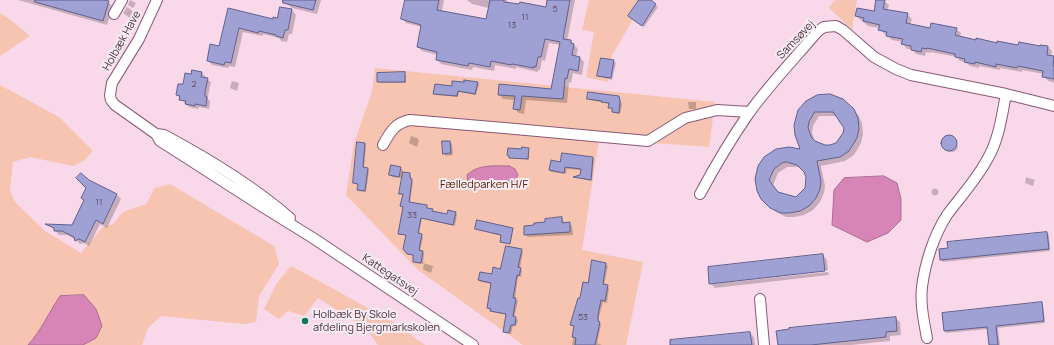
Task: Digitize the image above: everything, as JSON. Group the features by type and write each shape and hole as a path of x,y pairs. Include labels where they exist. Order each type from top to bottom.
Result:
{"street":[{"path":"114,14 122,0"},
{"name":"Holbæk Have","path":"110,95 112,83 140,35 157,0"},
{"name":"Samsøvej","path":"700,194 723,152 750,112 780,74 818,31 824,27 836,26 843,30 866,52 896,69 918,77 1006,94 1054,106"},
{"path":"927,338 923,317 922,288 926,266 935,240 946,217 977,177 992,152 1006,94"},
{"name":"Kattegatsvej","path":"110,95 111,100 115,105 156,134 160,141 313,238 473,345"},
{"path":"384,145 395,127 402,122 410,120 648,141 685,118 717,110 750,112"},
{"name":"Kattegatsvej","path":"156,134 164,135 210,160 268,200 313,238"},
{"path":"760,299 764,345"}],"green space":[{"path":"589,0 644,0 611,57 608,82 586,77 594,32 582,30"},
{"path":"835,0 857,0 852,29 829,8"},
{"path":"0,13 30,36 0,56"},
{"name":"Fælledparken H/F","path":"375,68 715,102 709,147 599,139 582,250 643,262 626,345 523,345 418,270 346,195 354,143 372,92"},
{"path":"0,85 59,117 93,151 85,160 73,166 30,157 13,162 10,191 15,202 45,231 81,253 103,227 113,224 123,212 146,204 155,188 170,184 274,246 279,264 259,296 256,322 244,324 161,316 148,328 142,345 83,345 96,338 84,295 60,296 37,334 28,345 0,345"},
{"path":"291,266 393,322 425,345 378,345 366,328 318,298 304,316 288,311 279,319 264,309 277,283"}],"shaded area":[{"path":"487,166 509,166 515,169 518,175 514,183 490,188 472,189 468,183 467,175 471,171"},
{"path":"884,176 897,183 901,199 901,220 888,233 867,242 832,225 834,190 844,178"},
{"path":"84,295 96,309 102,326 96,338 83,345 28,345 41,328 60,296"}],"building":[{"path":"35,0 109,1 103,21 35,2"},
{"path":"283,0 316,0 313,10 283,3"},
{"path":"405,0 439,0 437,10 486,19 490,0 504,0 504,2 519,4 520,2 546,7 547,0 570,0 563,39 571,40 571,43 574,44 572,55 580,57 578,71 569,69 567,79 565,78 563,99 522,96 520,110 513,109 515,96 498,95 499,84 551,89 560,42 545,39 541,57 538,57 536,67 534,66 534,68 491,61 490,67 469,63 468,66 436,60 437,52 417,47 421,25 401,19"},
{"path":"639,0 651,0 656,4 642,26 628,16"},
{"path":"876,0 885,0 883,9 908,13 906,23 930,28 931,23 957,28 955,35 976,40 976,38 997,43 997,41 1018,45 1019,42 1048,46 1047,55 1054,56 1054,79 1042,77 1043,71 1018,66 1017,68 996,64 996,67 975,62 975,64 964,62 965,59 955,57 955,54 927,48 922,48 921,52 911,50 911,46 901,44 903,39 886,36 887,32 878,30 880,25 863,21 864,18 855,16 857,8 874,11"},
{"path":"280,7 292,9 288,30 285,30 283,38 259,31 258,33 239,28 231,63 225,62 224,65 207,61 210,44 219,46 228,8 273,19 273,17 277,18"},
{"path":"601,58 614,60 611,78 597,76"},
{"path":"192,70 202,72 201,77 208,78 205,92 205,96 207,97 206,106 185,104 186,101 179,100 180,96 176,95 178,84 183,84 185,73 191,74"},
{"path":"405,72 405,82 377,82 377,73"},
{"path":"464,80 478,82 475,94 458,91 457,96 433,94 435,84 452,86 452,81 464,82"},
{"path":"588,92 619,96 619,113 612,112 612,108 608,108 609,103 587,99"},
{"path":"830,94 843,99 854,109 858,118 859,129 857,138 849,151 840,157 817,161 821,181 820,189 816,198 809,206 800,211 781,213 770,208 761,199 757,191 755,179 758,166 764,157 776,149 789,147 800,149 795,135 794,125 798,110 806,101 817,95","holes":["815,112 833,112 844,128 843,133 836,143 825,145 815,141 812,138 808,128 809,122","787,162 797,165 804,172 806,177 805,188 796,197 778,192 769,180 774,169 782,163"]},
{"path":"949,135 956,140 957,143 952,150 949,151 942,146 941,143 946,136"},
{"path":"442,141 450,141 451,153 443,154"},
{"path":"357,142 365,143 363,167 368,168 365,191 357,190 358,184 353,183"},
{"path":"522,147 529,148 528,159 509,158 507,155 508,148 521,149"},
{"path":"562,153 593,157 591,180 573,177 580,175 581,169 565,167 564,173 549,170 551,160 560,162"},
{"path":"391,165 401,167 399,177 389,175"},
{"path":"403,172 410,173 410,178 412,179 409,202 427,205 427,208 433,209 432,211 447,214 448,210 456,212 453,225 421,218 418,233 422,234 419,250 423,251 421,263 413,262 413,255 407,254 403,249 406,235 398,234 403,207 400,206 403,194 399,194"},
{"path":"81,173 89,180 117,194 103,224 96,220 85,242 79,239 75,241 74,237 62,231 54,231 54,228 45,224 72,225 84,200 81,198 86,188 76,178"},
{"path":"562,217 562,223 570,222 570,232 524,235 524,226 545,222 545,219"},
{"path":"477,220 513,228 510,244 500,242 501,235 475,229"},
{"path":"1047,232 1049,249 940,260 939,249 948,248 947,242"},
{"path":"506,246 522,249 518,267 521,268 519,276 517,275 513,298 516,298 513,316 516,317 515,325 511,325 509,333 503,332 506,314 490,311 491,309 487,308 491,283 478,280 480,272 492,274 493,267 500,269"},
{"path":"823,254 825,271 709,284 708,267"},
{"path":"592,260 606,263 603,284 608,285 605,301 601,300 598,315 598,321 600,322 595,345 575,345 576,338 572,337 574,326 570,325 578,298 580,298 583,282 588,283"},
{"path":"1042,302 1044,321 996,326 998,345 989,345 987,327 944,331 942,313"},
{"path":"896,317 897,331 886,332 886,337 811,345 778,345 776,331 789,328"},
{"path":"750,332 752,345 670,345 670,340"}],"place":[{"name":"Holbæk By Skole afdeling Bjergmarkskolen","path":"305,321"}]}
